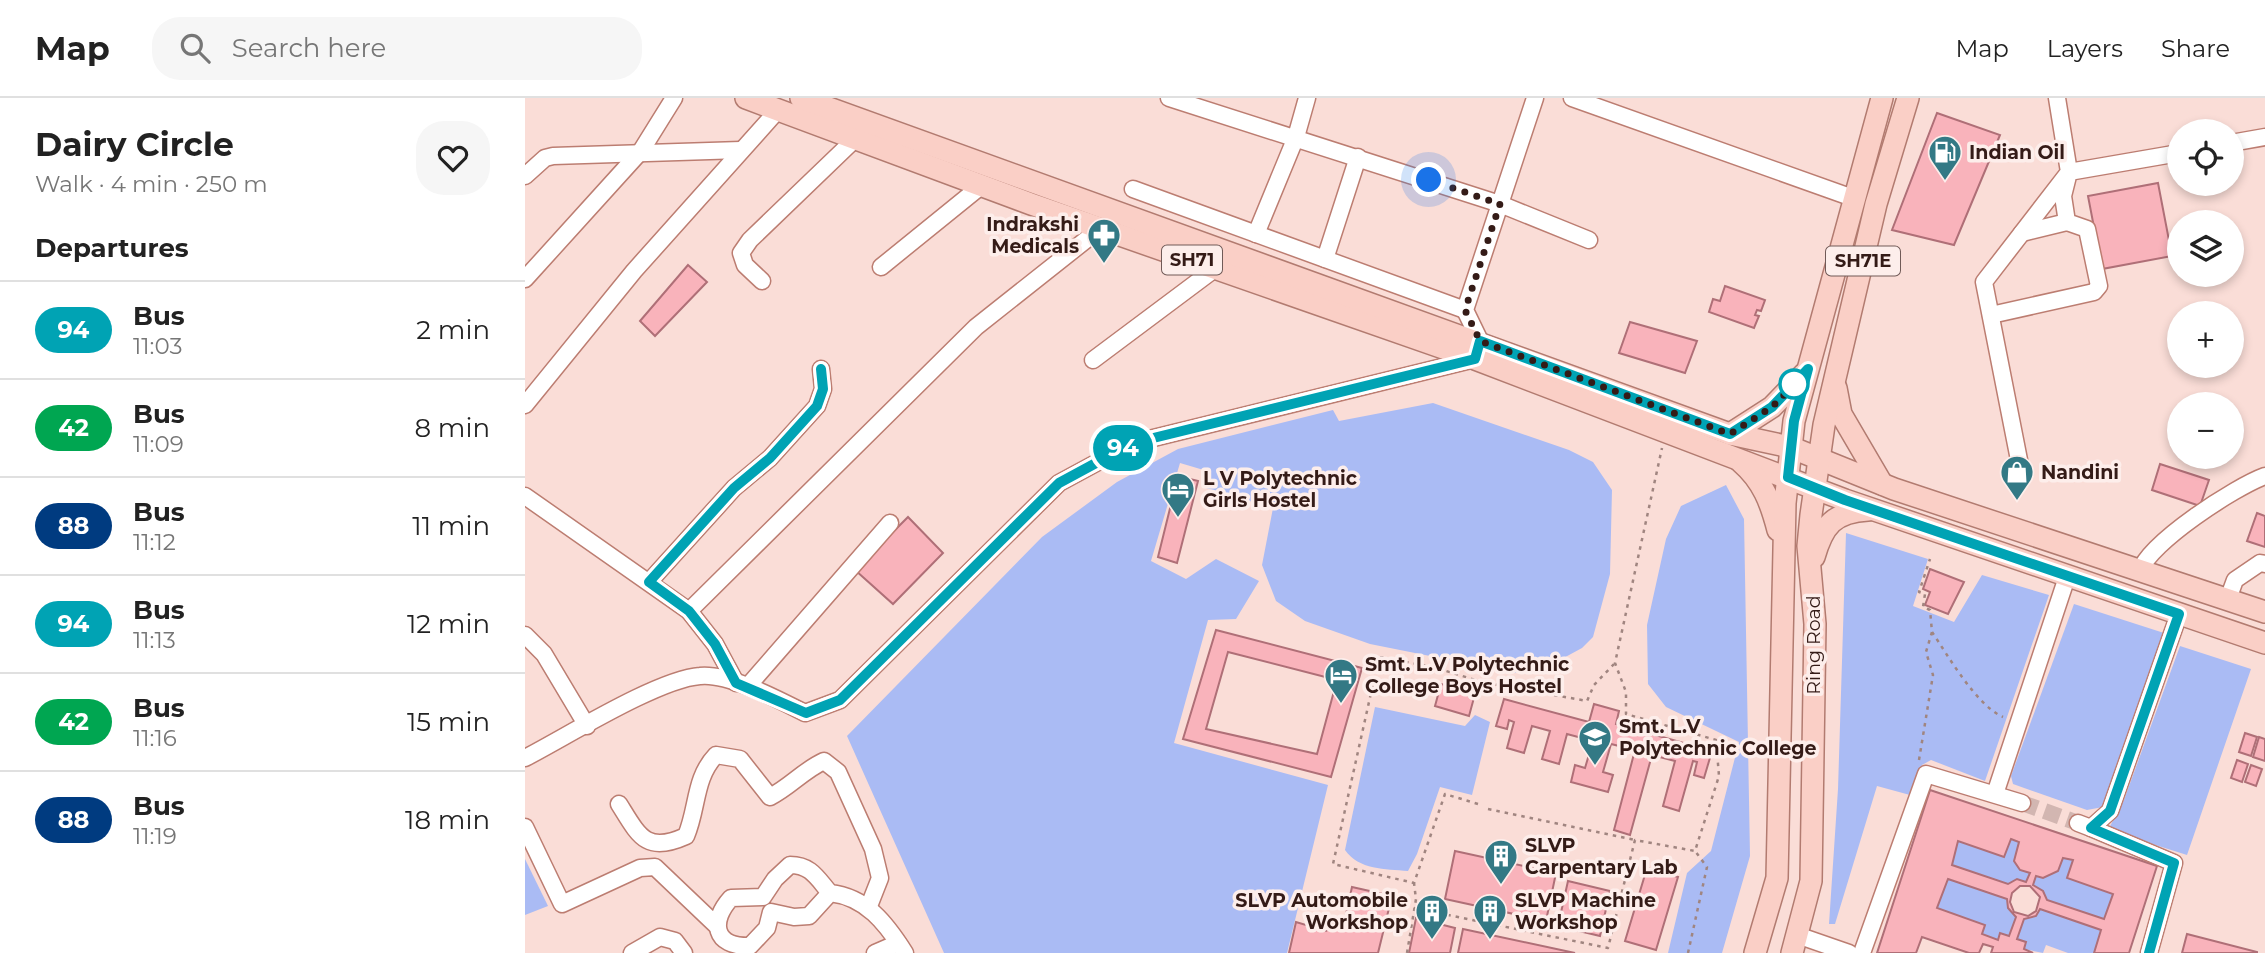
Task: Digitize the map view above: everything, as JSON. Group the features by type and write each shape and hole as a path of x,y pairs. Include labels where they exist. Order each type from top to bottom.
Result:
{"main road":[{"name":"SH71","path":"746,98 854,140 996,184 1730,434 1790,447 1882,484 2265,612"},
{"name":"SH71","path":"801,98 1101,228 1216,268 1477,350 1666,431 1788,477 1814,496 1877,510 2265,643"},
{"name":"SH71E","path":"1788,477 1790,447 1808,369 1882,98"},
{"name":"SH71E","path":"1814,496 1824,425 1876,204 1908,98"},
{"path":"1730,434 1772,407 1808,369"},
{"path":"1835,379 1841,414 1882,484"},
{"path":"1736,457 1756,475 1767,495 1784,560"},
{"name":"Ring Road","path":"1756,948 1777,877 1785,503 1788,477"},
{"name":"Ring Road","path":"1795,944 1811,881 1815,624 1808,546 1814,496"},
{"path":"1811,565 1820,535 1832,522 1848,511 1877,510"},
{"path":"1997,553 2007,526"},
{"path":"2131,598 2140,571"},
{"path":"1756,948 1784,953"}],"street":[{"path":"525,279 641,151 674,98"},
{"path":"1169,98 1500,204 1589,240"},
{"path":"1256,234 1296,137 1307,98"},
{"path":"525,758 655,690 700,675 742,684 806,713 840,700 1059,483 1133,443 1477,350 1465,310 1535,98"},
{"path":"1572,98 1853,198"},
{"path":"2057,98 2069,172 2063,196 2067,222"},
{"path":"525,405 634,271 778,110"},
{"path":"2244,141 2265,137"},
{"path":"762,281 745,265 741,253 750,240 854,140"},
{"path":"525,158 641,151 741,150"},
{"path":"2020,465 1984,282 2069,172 2167,155"},
{"path":"1325,259 1357,157"},
{"path":"525,176 545,158"},
{"path":"881,267 996,184"},
{"path":"1133,189 1465,310"},
{"path":"1991,315 2094,292 2099,286 2087,229 2067,222 2022,233"},
{"path":"689,611 976,327 1101,228"},
{"path":"1093,360 1216,268"},
{"path":"649,582 734,488 770,458 817,406 823,389 821,369"},
{"path":"2140,571 2144,560 2167,537 2265,475"},
{"path":"525,496 689,611 742,684"},
{"path":"742,684 890,523"},
{"path":"2228,599 2235,580 2260,562 2265,564"},
{"path":"1995,794 2067,577"},
{"path":"2149,953 2174,863 2085,826 2110,811 2179,614"},
{"path":"525,635 544,654 587,726"},
{"path":"619,804 636,830 649,842 660,845 686,836 705,767 716,755 740,759 770,797 793,785 808,768 824,761 838,772 873,849 880,878 869,906"},
{"path":"1862,953 1926,774 2022,803"},
{"path":"525,827 562,904 640,868 655,867 717,926 724,941 735,950 750,946 759,939 771,912 794,918 809,916 830,893"},
{"path":"717,926 719,911 731,898 763,897 775,879 790,865 803,865 815,874 830,893 850,896 869,906 901,948 875,953"},
{"path":"632,953 660,937 675,941 684,953"},
{"path":"1795,944 1849,953"}],"path":[{"path":"1414,883 1333,864 1379,657 1433,667 1482,682 1587,701 1594,685 1615,663 1666,431"},
{"path":"1926,774 1922,772 1919,760 1933,676 1926,652 1932,632 1930,610 1923,607 1924,594 1919,592 1930,559"},
{"path":"1932,632 1993,713 2018,723"},
{"path":"1615,663 1626,692 1626,714 1716,740 1720,776 1695,851"},
{"path":"1407,953 1414,908 1414,883 1445,794 1478,804"},
{"path":"1488,809 1695,851 1707,867 1688,953"},
{"path":"1414,908 1608,947 1635,840"}],"shaded area":[{"path":"1433,403 1569,450 1593,462 1612,490 1610,574 1593,637 1582,648 1558,661 1515,673 1370,644 1305,621 1276,601 1262,565 1273,508 1206,488 1207,471 1180,463 1151,561 1186,579 1216,559 1259,581 1236,619 1208,620 1174,743 1328,785 1287,953 944,953 847,736 1042,537 1117,482 1178,449 1333,410 1339,421"},
{"path":"1726,485 1744,519 1750,856 1722,953 1668,953 1687,873 1711,851 1739,742 1666,707 1648,684 1647,625 1666,539 1681,506"},
{"path":"1846,533 1928,559 1913,606 1954,622 1982,575 2049,595 1985,781 1931,760 1922,765 1910,795 1877,786 1835,924 1829,924 1838,789"},
{"path":"2074,604 2164,633 2103,807 2087,810 2013,784 2011,776"},
{"path":"2180,646 2251,669 2187,855 2108,830 2124,800"},
{"path":"1375,707 1465,726 1475,715 1490,722 1472,795 1440,787 1417,854 1408,871 1365,865 1345,850"},
{"path":"2011,839 2019,842 2014,861 2020,870 2030,873 2026,882 2017,879 2008,884 1952,865 1958,841 2004,857"},
{"path":"2063,858 2073,860 2067,878 2113,894 2104,919 2047,900 2043,891 2033,885 2036,876 2043,878 2058,871"},
{"path":"525,859 548,906 525,915"},
{"path":"1948,879 2007,899 2008,908 2016,917 2009,936 2000,933 1998,940 1982,934 1985,926 1937,908"},
{"path":"2040,909 2101,930 2094,953 2068,953 2046,945 2043,953 2024,949 2017,939 2024,919 2035,916"}],"building":[{"name":"Indian Oil","path":"1937,113 2000,135 1954,245 1892,230"},
{"path":"2158,183 2167,230 2167,257 2102,269 2088,196"},
{"path":"688,265 707,282 655,336 640,321"},
{"path":"1725,286 1765,300 1761,311 1757,310 1755,315 1759,316 1754,328 1709,312 1713,299 1720,301"},
{"path":"1630,322 1697,341 1685,373 1619,353"},
{"path":"2160,464 2167,466 2167,469 2175,469 2209,480 2200,506 2152,490"},
{"name":"L V Polytechnic Girls Hostel","path":"1178,476 1198,481 1177,563 1158,557"},
{"path":"2257,513 2265,516 2265,547 2247,541"},
{"path":"908,517 943,553 893,604 855,570"},
{"path":"1930,569 1964,582 1948,614 1925,605 1930,592 1923,589"},
{"name":"Smt. L.V Polytechnic College Boys Hostel","path":"1216,630 1362,668 1331,777 1183,739","holes":["1228,652 1337,680 1317,754 1206,729"]},
{"path":"1441,684 1475,694 1469,716 1435,706"},
{"name":"Smt. L.V Polytechnic College","path":"1504,699 1589,722 1594,704 1619,711 1616,724 1712,751 1704,778 1694,775 1697,762 1693,761 1679,811 1663,806 1675,761 1652,755 1630,835 1614,830 1635,750 1611,744 1603,772 1613,775 1608,792 1571,782 1575,765 1585,768 1593,741 1567,734 1559,764 1542,759 1550,731 1532,726 1524,753 1507,748 1514,722 1509,720 1507,729 1496,726"},
{"path":"2245,733 2257,737 2251,756 2239,752"},
{"path":"2259,737 2265,739 2265,761 2253,757"},
{"path":"2237,760 2248,764 2242,782 2231,778"},
{"path":"2251,765 2262,769 2256,786 2245,782"},
{"path":"1930,790 2157,866 2129,953 2094,953 2101,930 2040,909 2036,916 2024,919 2017,939 2026,942 2024,949 2033,953 1991,953 1993,947 1983,944 1979,953 1969,953 1922,937 1916,953 1877,953","holes":["2011,839 2019,842 2014,861 2020,870 2030,873 2026,882 2017,879 2008,884 1952,865 1958,841 2004,857","2063,858 2073,860 2067,878 2113,894 2104,919 2047,900 2043,891 2033,885 2036,876 2043,878 2058,871","1948,879 2007,899 2008,908 2016,917 2009,936 2000,933 1998,940 1982,934 1985,925 1937,908","2020,886 2030,886 2040,897 2036,911 2028,916 2014,912 2010,902 2012,893"]},
{"name":"SLVP Carpentary Lab","path":"1455,851 1556,873 1546,921 1445,899"},
{"path":"1647,868 1678,877 1656,950 1625,941"},
{"path":"1568,881 1610,891 1600,936 1558,926"},
{"path":"1352,887 1392,896 1378,953 1289,953 1296,922 1326,931 1345,919"},
{"name":"SLVP Automobile Workshop","path":"1416,918 1455,928 1450,953 1409,953"},
{"name":"SLVP Machine Workshop","path":"1463,929 1575,953 1458,953"},
{"path":"2187,934 2257,952 2257,953 2182,953"}],"tunnel":[{"path":"2022,803 2078,823"}],"bus line":[{"name":"94","path":"821,369 823,389 817,406 770,458 734,488 649,582 689,611 715,644 736,683 806,713 840,700 1059,483 1133,443 1475,359 1480,341 1730,434 1772,407 1808,369 1794,421 1788,477 1845,500 2179,614 2110,811 2091,828 2174,863 2149,953"}],"place":[{"name":"Indian Oil","path":"1945,182"},
{"name":"Indrakshi Medicals","path":"1104,265"},
{"name":"Nandini","path":"2017,502"},
{"name":"L V Polytechnic Girls Hostel","path":"1178,519"},
{"name":"Smt. L.V Polytechnic College Boys Hostel","path":"1341,705"},
{"name":"Smt. L.V Polytechnic College","path":"1595,767"},
{"name":"SLVP Carpentary Lab","path":"1501,886"},
{"name":"SLVP Automobile Workshop","path":"1432,941"},
{"name":"SLVP Machine Workshop","path":"1490,941"}],"route":[{"path":"1429,180 1500,204 1465,310 1480,341 1730,434 1772,407 1797,382 1794,384"}]}
